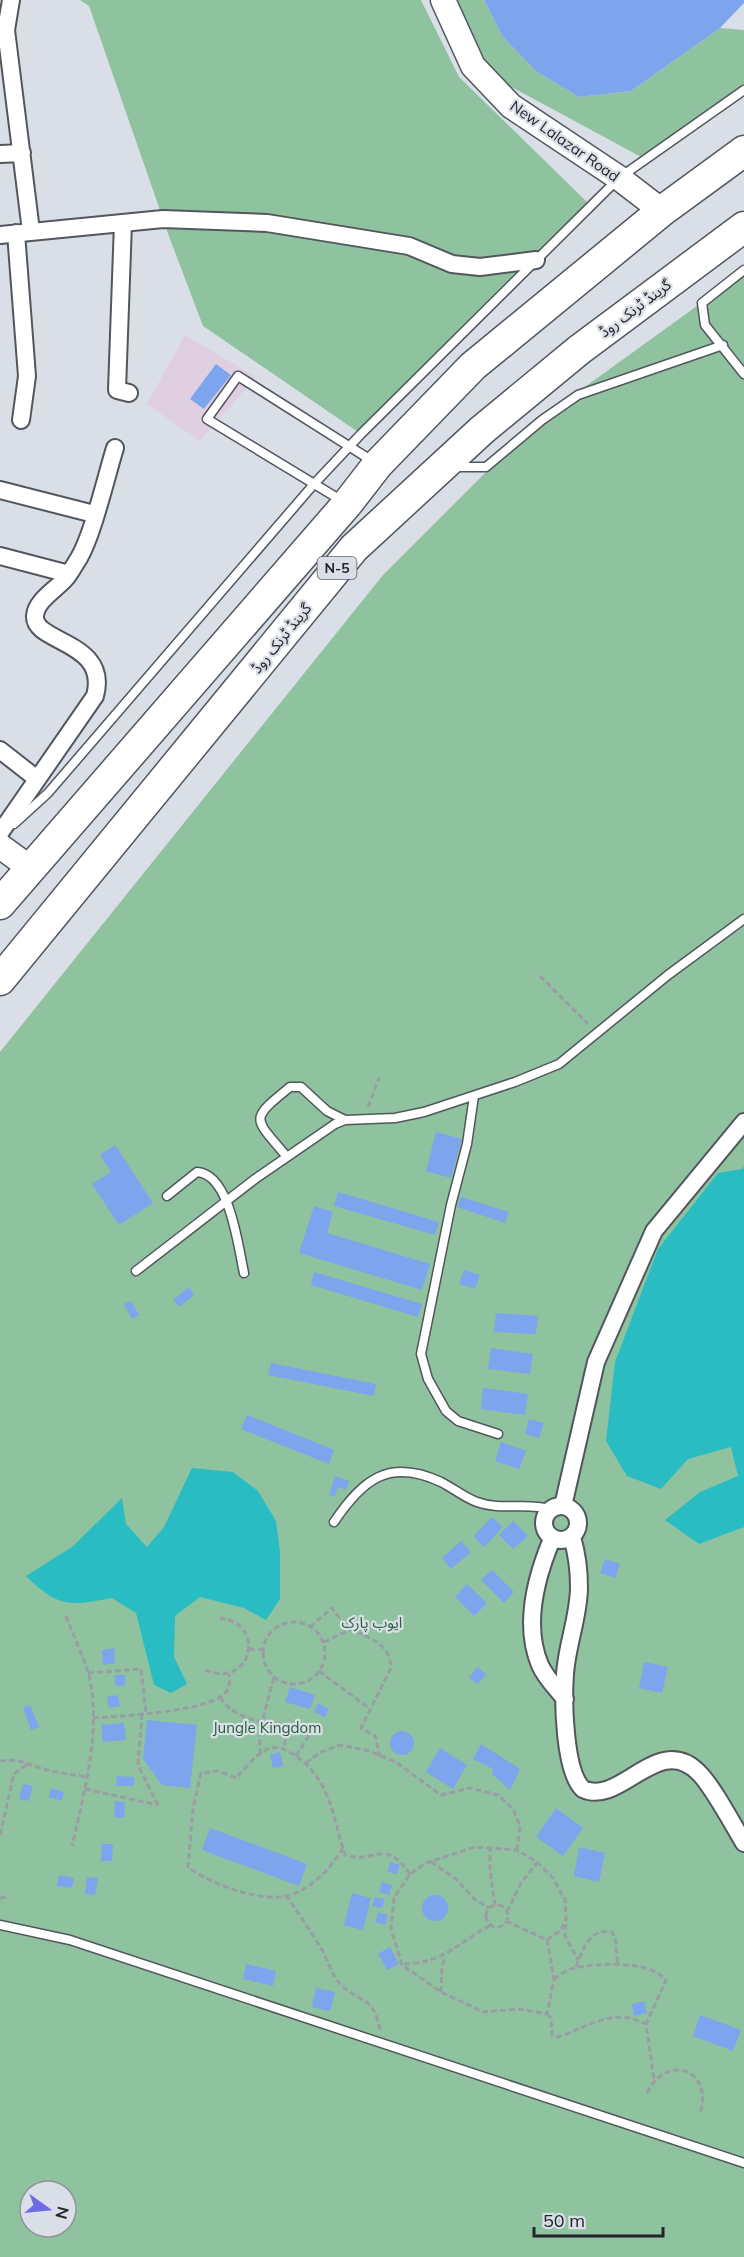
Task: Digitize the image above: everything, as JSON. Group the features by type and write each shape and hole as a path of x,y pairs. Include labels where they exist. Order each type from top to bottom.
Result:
{"highway":[{"name":"N-5","path":"0,904 347,504 378,464 473,366 662,211 744,151"},
{"name":"گرینڈ ٹرنک روڈ","path":"0,980 354,548 482,430 579,350 744,227"}],"street":[{"path":"10,0 3,28 22,153 16,233 27,376 21,420"},
{"name":"New Lalazar Road","path":"443,0 473,66 511,106 620,178 662,211"},
{"path":"0,154 22,153"},
{"path":"16,233 163,219 267,223 409,246 452,264 480,267 536,260"},
{"path":"123,223 117,390 129,393"},
{"path":"0,835 95,696 99,682 96,670 86,655 38,627 34,617 39,605 69,574 81,555 115,448"},
{"path":"0,490 94,514"},
{"path":"0,556 69,574"},
{"path":"0,750 37,779"},
{"path":"0,846 30,868"},
{"path":"557,1508 575,1513 579,1526 572,1537 559,1541 547,1534 544,1521 557,1508 596,1362 654,1231 744,1122"},
{"path":"572,1537 579,1561 579,1589 565,1672 565,1699 573,1778 583,1789 602,1792 657,1762 678,1761 698,1771 744,1843"},
{"path":"552,1539 534,1589 535,1642 540,1666 565,1699"}],"lane":[{"path":"0,835 48,793 314,484 536,260 620,178 744,90"},
{"path":"744,270 702,303 705,325 744,374"},
{"path":"444,467 486,467 542,420 578,395 723,345"},
{"path":"347,504 207,419 238,375 378,464"},
{"path":"287,1157 260,1124 259,1117 261,1111 290,1087 301,1088 327,1111 345,1120 395,1118 424,1112 474,1096 559,1064 596,1032 744,919"},
{"path":"474,1096 467,1144 436,1272 421,1354 428,1379 446,1411 458,1421 498,1434"},
{"path":"136,1271 287,1157 345,1120"},
{"path":"167,1196 197,1172 207,1172 214,1177 227,1201 244,1273"},
{"path":"334,1522 349,1499 366,1483 374,1477 391,1472 422,1476 441,1482 477,1502 491,1505 531,1504 557,1508"},
{"path":"0,1925 70,1940 744,2163"}],"path":[{"path":"540,976 596,1032"},
{"path":"368,1119 371,1094 378,1078"},
{"path":"310,1627 332,1608 352,1629 379,1641 390,1660 387,1679 361,1728 375,1736 380,1756"},
{"path":"66,1616 88,1673 93,1718 85,1790 72,1846"},
{"path":"205,1670 213,1674 229,1674 241,1667 249,1649 244,1631 238,1624 220,1618"},
{"path":"290,1623 310,1627 323,1642 324,1662 312,1678 293,1684 274,1677 268,1669 264,1650 272,1632 281,1626 290,1623"},
{"path":"323,1642 352,1629"},
{"path":"249,1649 264,1650"},
{"path":"85,1790 158,1805 138,1765 144,1714 141,1669 88,1673"},
{"path":"319,1671 370,1709"},
{"path":"93,1718 144,1714 205,1704 220,1697 230,1684 229,1674"},
{"path":"261,1754 259,1746 263,1720 274,1677"},
{"path":"220,1697 236,1713 263,1720 316,1725 296,1756"},
{"path":"263,1720 285,1737 285,1749"},
{"path":"306,1763 319,1753 340,1745 396,1762 441,1796 470,1788 498,1794 513,1809 520,1826 517,1850"},
{"path":"343,1848 333,1865 316,1882 280,1897 256,1894 202,1878 188,1867 193,1808 201,1773 218,1771 236,1778 261,1754 273,1747 285,1749 306,1763 322,1781 343,1848 345,1855 359,1859 388,1853 399,1858 410,1874"},
{"path":"0,1761 16,1760 50,1771 86,1777"},
{"path":"0,1835 14,1774 29,1763"},
{"path":"490,1846 495,1905"},
{"path":"578,1960 565,1936 565,1900 553,1878 537,1862 517,1850 490,1846 475,1847 431,1862 410,1874 394,1898 391,1929 402,1965 441,1992 483,2012 520,2009 547,2014 551,2018 552,2035 558,2037 616,2016 631,2017 646,2024"},
{"path":"431,1862 456,1879 473,1898 489,1908"},
{"path":"402,1965 425,1963 446,1956 465,1938 490,1925 499,1927 506,1922 507,1912 521,1883 537,1862"},
{"path":"286,1895 323,1952 335,1978 344,1988 364,1998 376,2014 381,2043"},
{"path":"0,1898 6,1897"},
{"path":"490,1925 486,1917 489,1908 495,1905 503,1906 507,1912"},
{"path":"547,1940 561,1930 566,1919"},
{"path":"506,1922 547,1940"},
{"path":"575,1968 593,1935 607,1931 615,1936 618,1965"},
{"path":"547,1940 554,1979 547,2014"},
{"path":"441,1992 442,1967 446,1956"},
{"path":"554,1979 575,1968 618,1965 650,1967 657,1971 666,1981 646,2024 654,2079"},
{"path":"647,2093 654,2079 664,2072 675,2070 692,2075 703,2089 704,2101 700,2113"}],"shaded area":[{"path":"185,335 256,377 200,441 147,404"}],"green space":[{"path":"80,0 421,0 459,77 589,204 361,434 203,326 170,239 89,6"},
{"path":"443,0 484,0 503,37 536,71 579,97 631,91 720,28 744,30 744,88 643,158 473,66"},
{"name":"ایوب پارک","path":"744,272 744,2257 0,2257 0,1052 383,575 535,423"}],"water":[{"path":"744,1166 744,1527 699,1544 665,1520 700,1492 738,1476 731,1447 688,1459 661,1489 627,1476 606,1441 615,1362 658,1249 718,1173 742,1169"},
{"path":"192,1468 233,1472 258,1491 276,1521 280,1551 280,1599 266,1620 244,1608 200,1597 175,1616 174,1657 187,1684 171,1693 154,1685 136,1613 112,1598 75,1603 56,1599 26,1576 72,1547 122,1498 126,1524 147,1547 164,1527"}],"building":[{"path":"484,0 744,0 744,3 720,28 631,91 579,97 536,71 503,37"},
{"path":"216,364 231,375 204,409 190,399"},
{"path":"436,1132 462,1139 451,1178 426,1171"},
{"path":"115,1145 153,1203 119,1225 92,1184 111,1172 100,1155"},
{"path":"338,1192 439,1222 435,1235 334,1206"},
{"path":"461,1197 509,1212 505,1223 457,1207"},
{"path":"314,1206 333,1212 327,1233 430,1264 422,1290 299,1253"},
{"path":"464,1270 480,1275 475,1289 459,1284"},
{"path":"314,1272 422,1304 418,1317 311,1285"},
{"path":"189,1287 194,1295 179,1307 173,1300"},
{"path":"131,1301 139,1315 132,1319 124,1304"},
{"path":"496,1313 538,1316 536,1334 494,1332"},
{"path":"491,1348 533,1354 530,1374 488,1369"},
{"path":"271,1363 376,1384 374,1396 268,1375"},
{"path":"483,1388 528,1394 525,1415 481,1409"},
{"path":"247,1415 334,1450 329,1464 241,1429"},
{"path":"529,1419 544,1423 539,1438 525,1434"},
{"path":"501,1442 526,1451 519,1469 495,1461"},
{"path":"335,1476 349,1481 346,1490 338,1487 335,1497 329,1495"},
{"path":"492,1517 503,1527 484,1547 474,1536"},
{"path":"513,1521 528,1536 513,1549 499,1535"},
{"path":"461,1541 471,1552 451,1569 442,1558"},
{"path":"605,1559 620,1564 615,1578 600,1573"},
{"path":"492,1570 514,1592 504,1603 481,1580"},
{"path":"467,1584 487,1603 474,1616 455,1597"},
{"path":"114,1648 115,1663 103,1665 102,1650"},
{"path":"644,1662 668,1667 662,1693 639,1688"},
{"path":"477,1667 486,1674 478,1684 469,1678"},
{"path":"115,1675 125,1675 125,1686 115,1685"},
{"path":"290,1687 315,1695 310,1709 285,1702"},
{"path":"118,1695 120,1706 109,1708 107,1697"},
{"path":"318,1703 329,1709 325,1717 314,1712"},
{"path":"30,1705 39,1727 31,1730 23,1708"},
{"path":"147,1720 197,1725 190,1788 162,1785 143,1759"},
{"path":"124,1723 126,1740 103,1742 101,1725"},
{"path":"402,1731 411,1734 414,1743 411,1752 402,1755 393,1752 390,1743 393,1734"},
{"path":"481,1744 520,1769 510,1790 492,1774 493,1769 473,1759"},
{"path":"440,1748 467,1765 453,1789 426,1772"},
{"path":"280,1752 283,1766 273,1768 270,1755"},
{"path":"117,1776 134,1777 134,1786 116,1786"},
{"path":"23,1784 33,1786 29,1801 19,1799"},
{"path":"51,1788 64,1792 62,1801 49,1797"},
{"path":"115,1801 125,1802 124,1818 114,1817"},
{"path":"556,1808 583,1828 563,1856 536,1837"},
{"path":"210,1828 307,1864 299,1886 202,1850"},
{"path":"102,1844 113,1844 112,1861 101,1861"},
{"path":"579,1847 605,1853 599,1882 574,1876"},
{"path":"390,1862 400,1865 397,1874 388,1872"},
{"path":"59,1875 74,1878 72,1888 57,1886"},
{"path":"87,1877 98,1878 95,1895 85,1894"},
{"path":"382,1882 392,1885 389,1895 379,1892"},
{"path":"352,1893 371,1898 363,1930 344,1925"},
{"path":"435,1895 444,1899 448,1908 444,1917 435,1921 426,1917 422,1908 426,1899"},
{"path":"375,1897 385,1899 382,1908 372,1906"},
{"path":"378,1912 388,1915 385,1925 375,1922"},
{"path":"390,1947 399,1964 387,1970 378,1954"},
{"path":"246,1964 276,1971 273,1986 243,1979"},
{"path":"316,1988 335,1992 330,2011 312,2007"},
{"path":"644,2001 647,2013 634,2016 632,2004"},
{"path":"700,2015 741,2030 733,2051 693,2036"}],"park label":[{"name":"Jungle Kingdom","path":"267,1727"}]}
